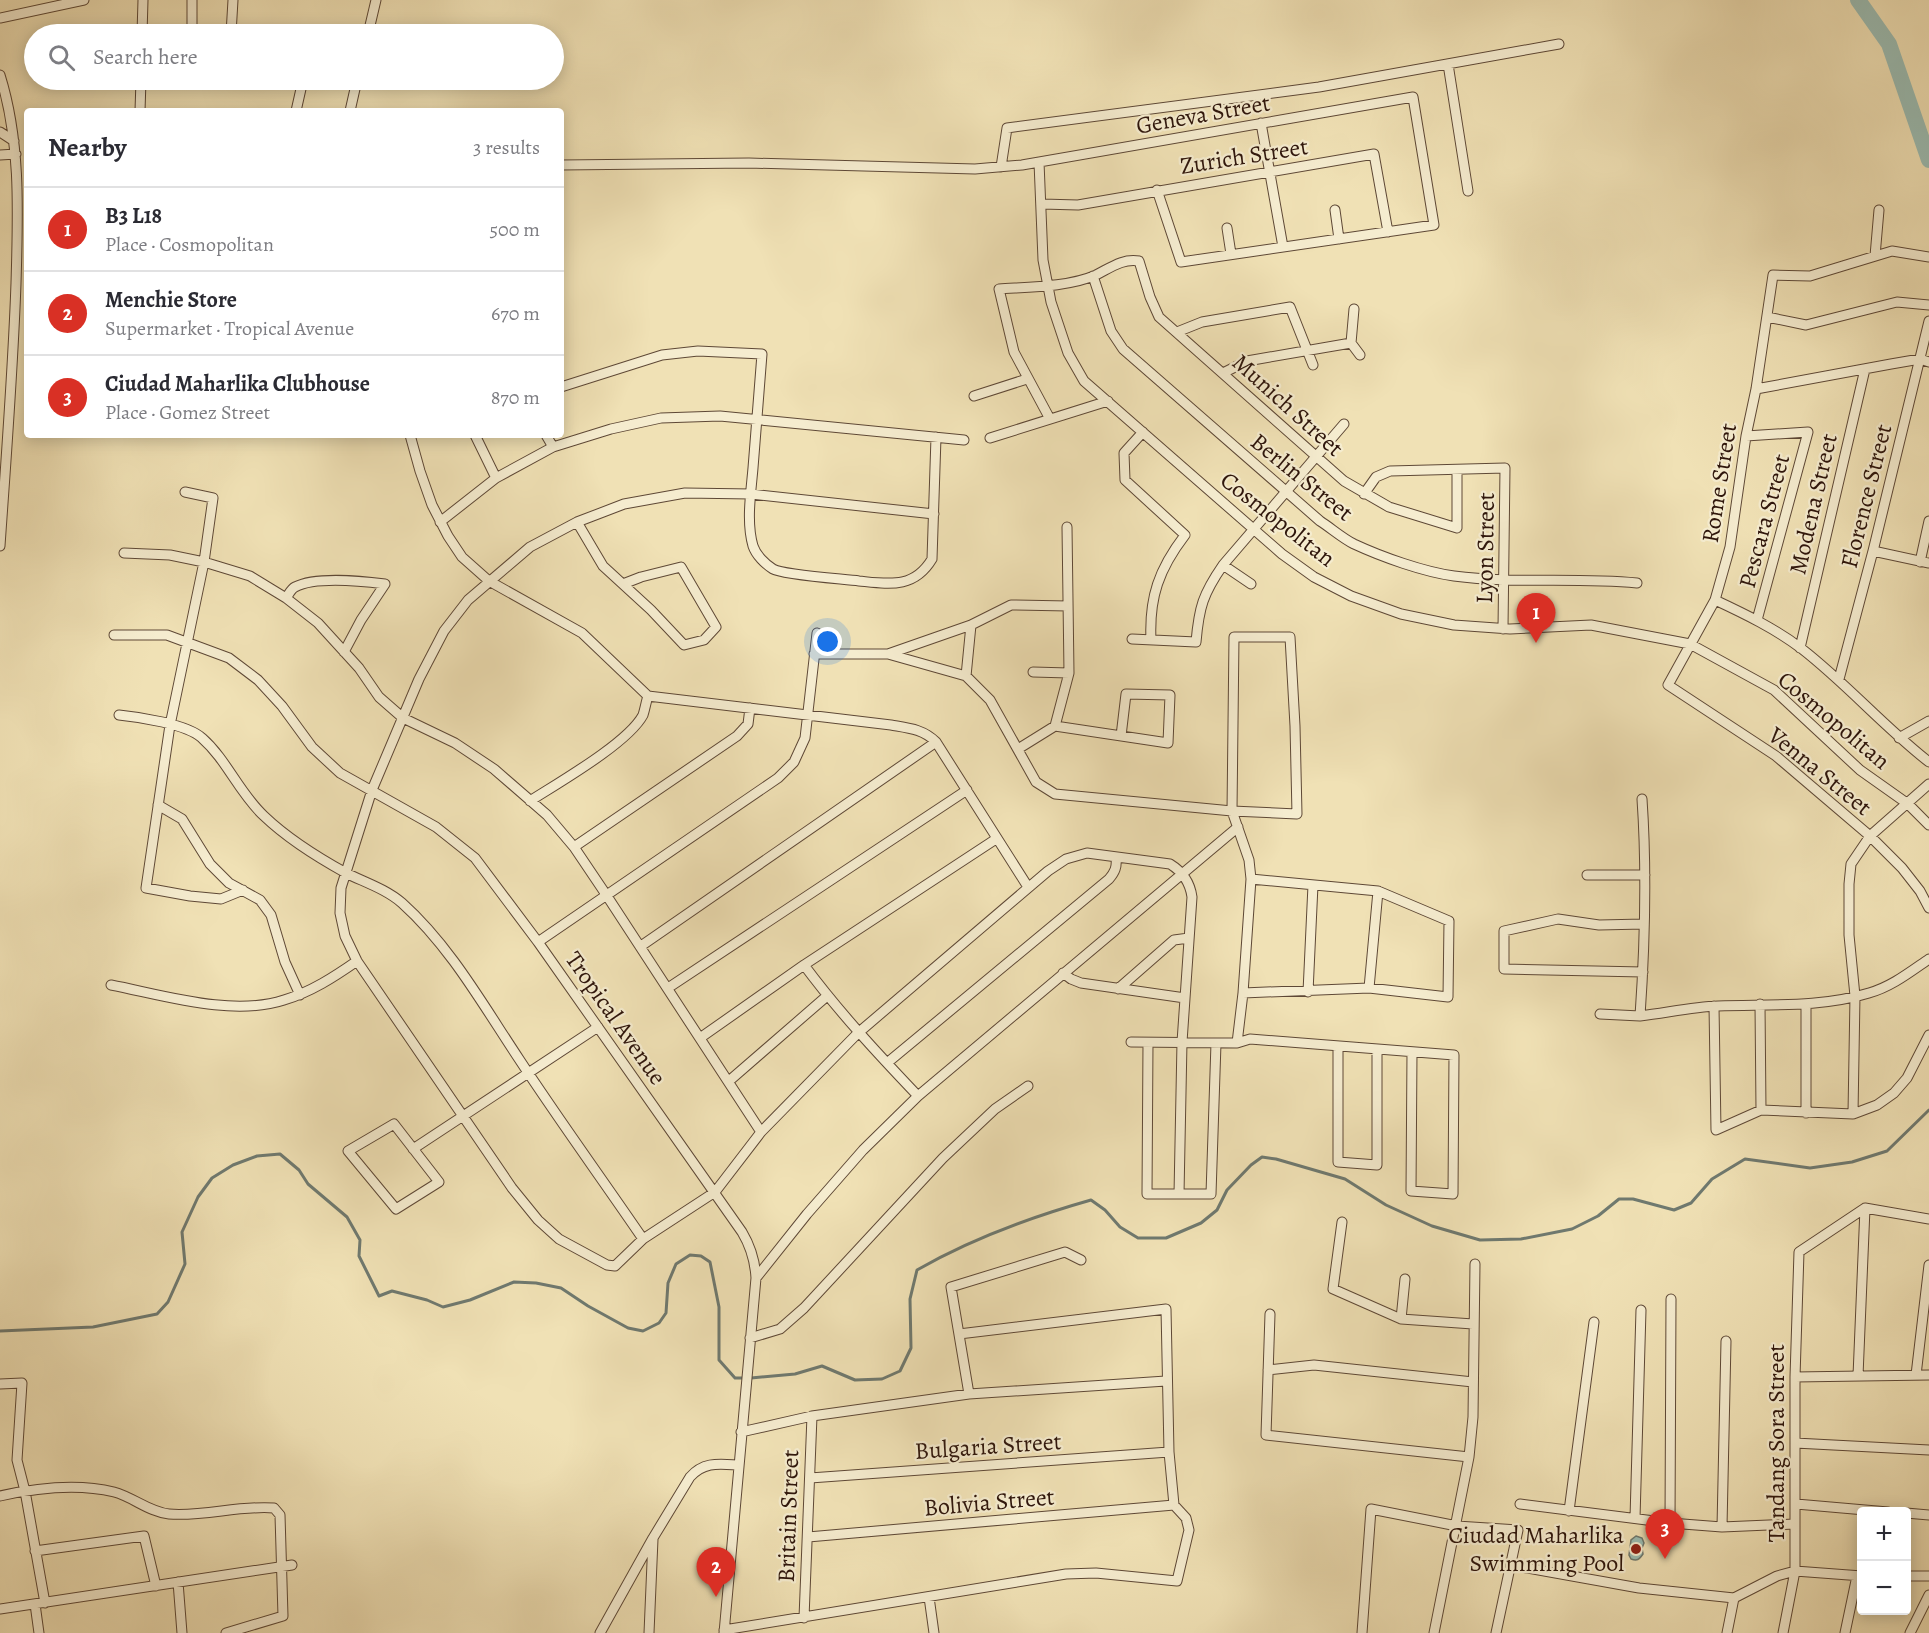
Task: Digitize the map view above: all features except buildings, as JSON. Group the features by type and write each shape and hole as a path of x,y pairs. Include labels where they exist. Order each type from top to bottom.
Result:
{"street":[{"path":"0,18 84,0"},
{"path":"142,24 143,0"},
{"path":"192,0 192,24"},
{"path":"232,24 233,0"},
{"path":"370,24 375,0"},
{"path":"1000,167 1007,128 1318,87 1559,44"},
{"path":"1448,64 1468,191"},
{"path":"0,75 20,160 15,324 0,546"},
{"path":"140,108 141,90"},
{"path":"297,108 301,90"},
{"path":"351,108 355,90"},
{"name":"Geneva Street","path":"564,165 749,163 975,169 1000,167 1413,97 1434,225 1388,232"},
{"path":"1261,123 1283,247"},
{"path":"0,132 14,141"},
{"path":"0,154 20,160"},
{"name":"Zurich Street","path":"1042,204 1078,205 1374,154 1388,232"},
{"name":"Cosmopolitan","path":"1039,162 1043,260 1051,302 1068,353 1084,381 1282,554 1314,577 1351,596 1401,614 1454,625 1503,628 1591,625 1690,644 1774,690 1860,770 1908,804 1929,825"},
{"path":"1157,190 1181,262 1388,232"},
{"path":"1335,210 1339,239"},
{"path":"1880,210 1875,256 1892,251 1929,257"},
{"path":"1227,228 1231,255"},
{"name":"Rome Street","path":"1668,685 1714,600 1730,547 1773,275 1810,276 1875,256"},
{"name":"Munich Street","path":"1093,276 1128,259 1139,261 1150,297 1160,317 1344,481 1364,494 1389,507 1457,528 1457,470"},
{"path":"1050,419 1014,352 999,289 1048,286 1093,276"},
{"name":"Berlin Street","path":"1093,276 1111,331 1123,349 1320,521 1353,543 1397,561 1452,576 1504,580 1602,580 1637,583"},
{"path":"1767,317 1806,325 1897,302 1929,305"},
{"path":"1177,332 1202,322 1290,307 1313,365"},
{"path":"1354,309 1352,343 1359,355"},
{"name":"Florence Street","path":"1839,679 1925,360 1929,321"},
{"path":"1223,373 1247,361 1352,343"},
{"path":"564,386 662,355 698,351 762,354 751,494 751,535 754,548 760,558 776,571 876,582 906,582 918,576 932,559 936,437"},
{"path":"1756,389 1925,360"},
{"name":"Modena Street","path":"1800,648 1865,369"},
{"path":"974,396 1027,379"},
{"path":"990,438 1108,401"},
{"path":"441,522 496,478 553,447 611,429 661,418 720,416 964,440"},
{"path":"1132,639 1196,642 1199,611 1207,587 1223,565 1344,424"},
{"path":"1143,432 1124,453 1125,480 1185,535 1169,556 1156,586 1150,614 1151,640"},
{"name":"Pescara Street","path":"1746,436 1808,432 1757,620"},
{"path":"411,438 420,471 441,522 462,557 489,581 582,633 648,696 919,730 929,735 968,790 996,839 1028,887"},
{"path":"476,438 496,478"},
{"path":"548,438 553,447"},
{"name":"Lyon Street","path":"1457,470 1505,468 1503,628"},
{"path":"1364,494 1376,477 1390,471 1457,470"},
{"path":"185,492 213,498 204,562 170,724 146,888 221,899 243,890"},
{"path":"934,514 751,494 685,492 624,504 577,522 530,547 468,600 444,631 419,679 372,790 341,888 340,913 345,936 357,962 512,1188 538,1220 559,1239 607,1265 615,1266 643,1239 715,1192 761,1132 858,1033 1048,871 1075,855 1087,854 1170,864 1191,886 1192,897 1182,1042 1179,1194"},
{"path":"1873,551 1924,562 1929,521"},
{"path":"577,522 603,566 684,645 704,640 716,627 681,567 623,584"},
{"path":"1055,726 1069,673 1067,527"},
{"path":"124,553 170,555 204,562 250,576 286,598 318,623 359,668 379,697 403,718 455,743 494,769 546,815 574,848 761,1132"},
{"path":"1223,565 1251,584"},
{"path":"286,598 292,588 308,583 351,580 385,584 344,652"},
{"path":"1714,600 1757,620 1800,648 1839,679 1899,738 1929,762"},
{"path":"888,654 971,625 1011,606 1068,606"},
{"path":"966,676 971,625"},
{"path":"538,942 778,778 794,762 805,738 817,633"},
{"name":"Tropical Avenue","path":"114,635 167,635 230,658 258,680 282,705 312,747 340,773 436,827 475,858 538,942 715,1192 751,1249 756,1278 724,1632"},
{"path":"814,654 888,654 966,676 990,700 1036,782 1054,795 1232,811 1297,814 1290,637 1234,637 1232,811 1250,860 1251,879 1237,1043"},
{"path":"1033,672 1069,673"},
{"name":"Venna Street","path":"1668,685 1776,756 1870,836 1902,868 1920,891 1929,908"},
{"path":"1018,749 1055,726 1121,736 1168,743 1170,694 1126,694 1121,736"},
{"path":"530,801 581,769 628,732 643,715 648,696"},
{"path":"574,848 737,736 748,724 750,708"},
{"path":"119,716 144,718 170,724 200,736 263,815 297,843 346,873 400,901 446,950 643,1239"},
{"path":"1899,738 1929,721"},
{"path":"640,946 936,742"},
{"path":"1853,1114 1855,996 1850,935 1851,864 1870,836 1929,784"},
{"path":"668,988 968,790"},
{"path":"1640,1016 1645,875 1642,799"},
{"path":"159,805 182,819 210,864 229,883 260,900 271,915 285,962 300,995"},
{"path":"756,1278 807,1214 863,1150 918,1096 1238,827"},
{"path":"700,1038 804,965 996,839"},
{"path":"886,1063 1114,874 1117,865 1116,858"},
{"path":"1587,875 1645,875"},
{"path":"1243,993 1369,988 1448,997 1449,921 1378,891 1251,879"},
{"path":"1308,992 1313,885"},
{"path":"1369,988 1378,891"},
{"path":"1643,972 1504,969 1504,931 1558,920 1599,925 1644,924"},
{"path":"1118,990 1174,940 1189,938"},
{"path":"1600,1014 1640,1016 1714,1006 1806,1004 1855,996 1870,993 1894,983 1929,959"},
{"path":"111,985 194,1002 243,1006 281,1002 300,995 357,962"},
{"path":"804,965 858,1033 918,1096"},
{"path":"1063,973 1081,983 1185,998"},
{"path":"729,1081 827,996"},
{"path":"1760,1004 1761,1110"},
{"path":"1806,1004 1806,1113"},
{"path":"1714,1006 1716,1130 1761,1110 1853,1114 1877,1105 1894,1093 1907,1078 1929,1035"},
{"path":"413,1149 598,1027"},
{"path":"1131,1042 1237,1043 1250,1039 1454,1054 1453,1194 1411,1191 1412,1052"},
{"path":"1148,1043 1147,1194 1211,1194 1216,1043"},
{"path":"1338,1046 1338,1162 1377,1165 1377,1049"},
{"path":"750,1338 780,1329 804,1308 943,1158 995,1109 1028,1086"},
{"path":"394,1124 413,1149 439,1182 396,1209 348,1151 394,1124"},
{"path":"1858,1376 1865,1208 1929,1220"},
{"name":"Tandang Sora Street","path":"1783,1633 1795,1571 1795,1377 1799,1252 1865,1208"},
{"path":"1342,1222 1333,1288 1401,1318 1473,1324"},
{"path":"969,1394 951,1287 1065,1252 1081,1260"},
{"path":"1434,1633 1469,1457 1473,1417 1475,1264"},
{"path":"1916,1375 1929,1265"},
{"path":"1401,1318 1405,1279"},
{"path":"1670,1523 1671,1299"},
{"path":"724,1632 1066,1574 1096,1573 1177,1581 1189,1530 1186,1518 1174,1505 1166,1381 1166,1309 959,1334"},
{"path":"1635,1518 1641,1310"},
{"path":"1270,1314 1266,1435 1469,1457"},
{"path":"1569,1510 1594,1322"},
{"path":"1722,1527 1726,1341"},
{"path":"1268,1370 1314,1365 1473,1382"},
{"path":"1795,1377 1929,1375"},
{"path":"741,1432 812,1416 969,1394 1166,1381"},
{"path":"0,1384 22,1383 16,1460 25,1491 35,1551 40,1604 39,1633"},
{"name":"Britain Street","path":"804,1618 812,1416"},
{"path":"1795,1443 1929,1450"},
{"name":"Bulgaria Street","path":"810,1478 1169,1452"},
{"path":"600,1633 653,1538 696,1470 711,1464 738,1465"},
{"path":"0,1496 25,1491 82,1487 115,1492 149,1508 182,1515 274,1508 280,1515 287,1565 283,1617 226,1633"},
{"path":"1520,1504 1670,1523 1722,1527 1795,1524"},
{"path":"1796,1504 1857,1509"},
{"name":"Bolivia Street","path":"808,1537 1174,1505"},
{"path":"1362,1633 1371,1509 1457,1526 1518,1530 1496,1633"},
{"path":"1911,1513 1929,1515"},
{"path":"35,1551 144,1536 156,1586"},
{"path":"649,1633 653,1538"},
{"path":"0,1610 287,1565"},
{"path":"1510,1565 1639,1588 1734,1598 1777,1576 1795,1571 1857,1576"},
{"path":"1911,1576 1929,1576"},
{"path":"178,1582 182,1633"},
{"path":"1845,1633 1857,1584"},
{"path":"1910,1633 1929,1595"},
{"path":"930,1597 934,1633"},
{"path":"1727,1633 1734,1598"}],"water":[{"name":"Ciudad Maharlika Swimming Pool","path":"1636,1536 1642,1538 1644,1543 1643,1554 1635,1560 1629,1555 1631,1540"}],"waterway":[{"path":"1858,0 1889,44 1929,160"},
{"path":"0,1331 93,1327 157,1314 168,1302 185,1264 182,1232 198,1197 212,1178 233,1165 257,1156 280,1154 299,1170 308,1184 347,1217 360,1240 359,1256 379,1296 392,1291 427,1300 443,1307 470,1300 514,1282 536,1283 561,1288 628,1328 643,1331 659,1323 666,1313 668,1283 676,1264 690,1255 701,1256 710,1262 719,1307 719,1360 735,1378 795,1374 822,1366 855,1380 882,1379 900,1371 911,1348 910,1299 917,1270 959,1248 1002,1230 1091,1200 1105,1210 1120,1227 1138,1238 1166,1238 1201,1223 1217,1210 1227,1190 1262,1157 1345,1179 1386,1205 1432,1226 1480,1240 1521,1239 1572,1229 1598,1216 1619,1199 1633,1199 1674,1210 1691,1203 1712,1179 1745,1159 1810,1168 1852,1162 1887,1151 1929,1110"}],"place":[{"name":"B3 L18","path":"1536,643"},
{"name":"Ciudad Maharlika Swimming Pool","path":"1636,1549"},
{"name":"Ciudad Maharlika Clubhouse","path":"1665,1559"},
{"name":"Menchie Store","path":"716,1597"}]}
